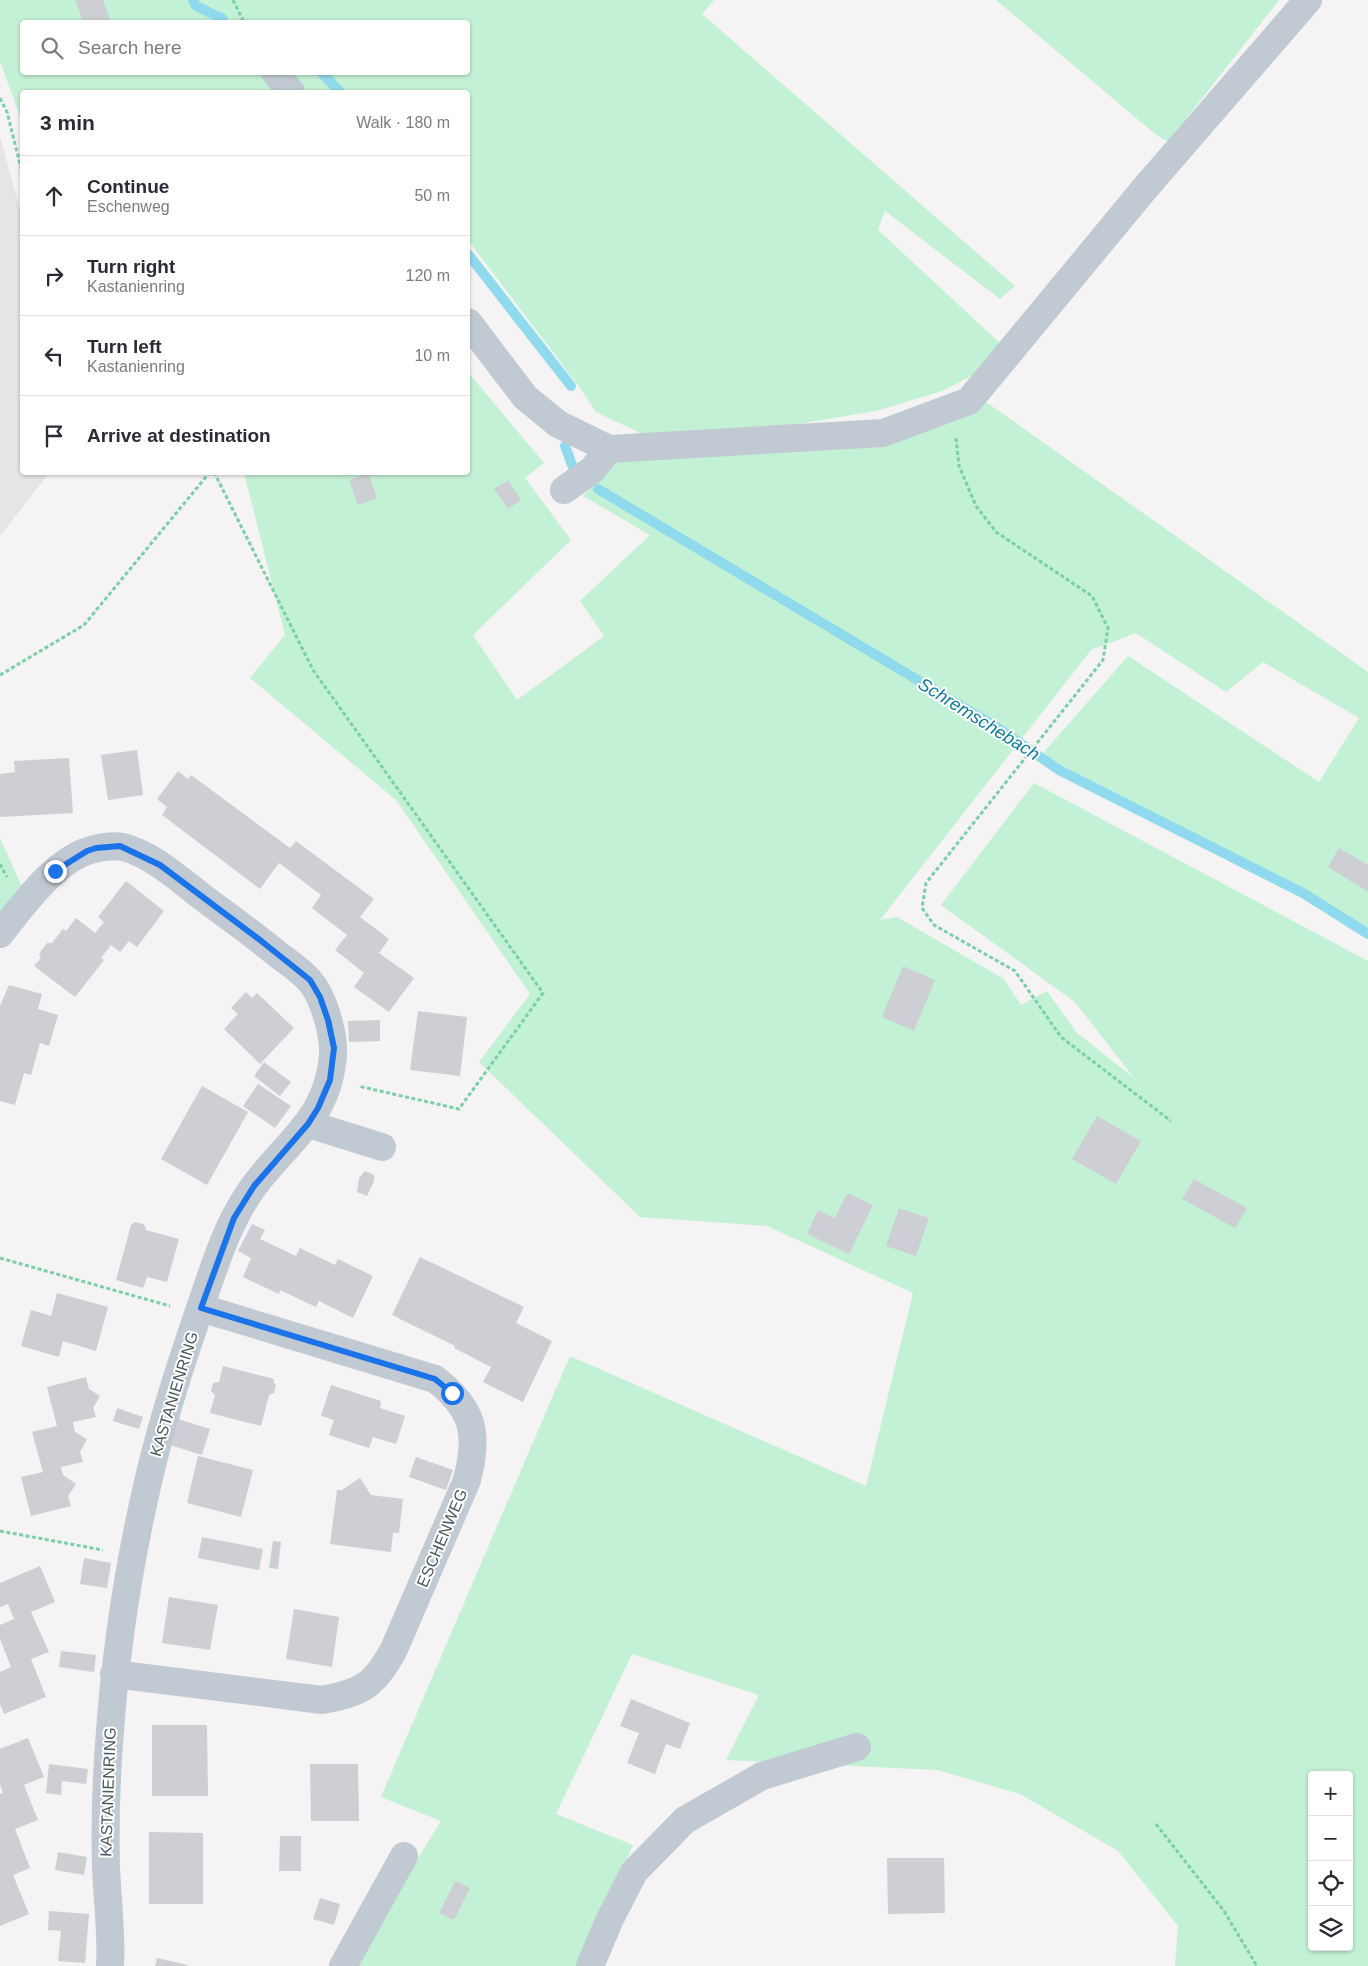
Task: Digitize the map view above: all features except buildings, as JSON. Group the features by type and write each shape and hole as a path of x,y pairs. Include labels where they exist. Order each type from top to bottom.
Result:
{"street":[{"path":"470,325 525,397 558,424 609,449 883,433 969,401 1146,187 1308,0"},
{"path":"277,75 289,90"},
{"path":"564,490 592,470 609,449"},
{"name":"KASTANIENRING","path":"0,934 38,888 55,871 73,858 96,848 120,846 160,865 310,980 320,997 328,1020 334,1048 330,1080 318,1108 308,1124 254,1186 234,1218 179,1375 149,1479 123,1606 114,1674 106,1806 110,1966"},
{"path":"308,1124 382,1147"},
{"name":"ESCHENWEG","path":"114,1674 322,1700 347,1696 363,1688 374,1680 394,1649 467,1480 472,1460 474,1441 471,1425 462,1405 452,1393 435,1379 201,1308"},
{"path":"590,1966 609,1921 634,1872 685,1820 762,1776 857,1747"},
{"path":"343,1966 404,1856"}],"path":[{"path":"233,0 243,20"},
{"path":"0,98 7,112 20,164"},
{"path":"969,401 955,434 959,466 976,506 996,532 1092,596 1108,628 1103,660 926,883 922,908 934,925 1015,971 1061,1037 1171,1121"},
{"path":"0,676 84,625 208,475"},
{"path":"216,475 313,670 543,993 459,1109 330,1080"},
{"path":"0,1258 175,1308 201,1308"},
{"path":"0,1531 133,1555"},
{"path":"1156,1824 1224,1911 1257,1966"}],"shaded area":[{"path":"0,137 20,209 20,475 47,475 0,536"}],"green space":[{"path":"0,0 714,0 702,14 1015,286 1000,299 885,211 878,230 1002,345 977,373 942,391 876,411 768,429 642,434 596,412 470,243 470,90 20,90 20,116 0,61"},
{"path":"996,0 1279,0 1168,142 1155,134"},
{"path":"470,374 544,463 525,478 571,540 473,635 517,700 604,636 580,601 650,535 583,496 615,462 944,424 986,402 1368,672 1368,934 1303,893 1059,770 1044,752 1128,656 1319,782 1359,718 1263,662 1226,692 1136,633 1091,650 880,920 897,917 1004,979 1021,1005 1047,991 1076,1032 1134,1078 1075,1002 941,905 1034,783 1368,961 1368,1966 1175,1966 1178,1926 1118,1851 1020,1794 937,1770 726,1760 759,1695 632,1654 556,1814 633,1845 582,1966 351,1966 441,1821 381,1797 570,1356 866,1486 913,1293 767,1226 640,1217 479,1062 530,994 396,800 250,678 285,635 245,475 470,475"},
{"path":"0,838 22,887 0,913"}],"waterway":[{"name":"Schremschebach","path":"193,0 196,6 223,19"},
{"name":"Schremschebach","path":"324,75 338,90"},
{"name":"Schremschebach","path":"470,257 571,386"},
{"name":"Schremschebach","path":"565,446 572,465"},
{"name":"Schremschebach","path":"598,489 998,728 1059,770 1303,893 1368,934"}],"route":[{"path":"55,871 87,851 96,848 120,846 160,865 310,980 320,997 328,1020 334,1048 330,1080 318,1108 308,1124 254,1186 234,1218 201,1308 360,1358 435,1379 452,1393"}]}
